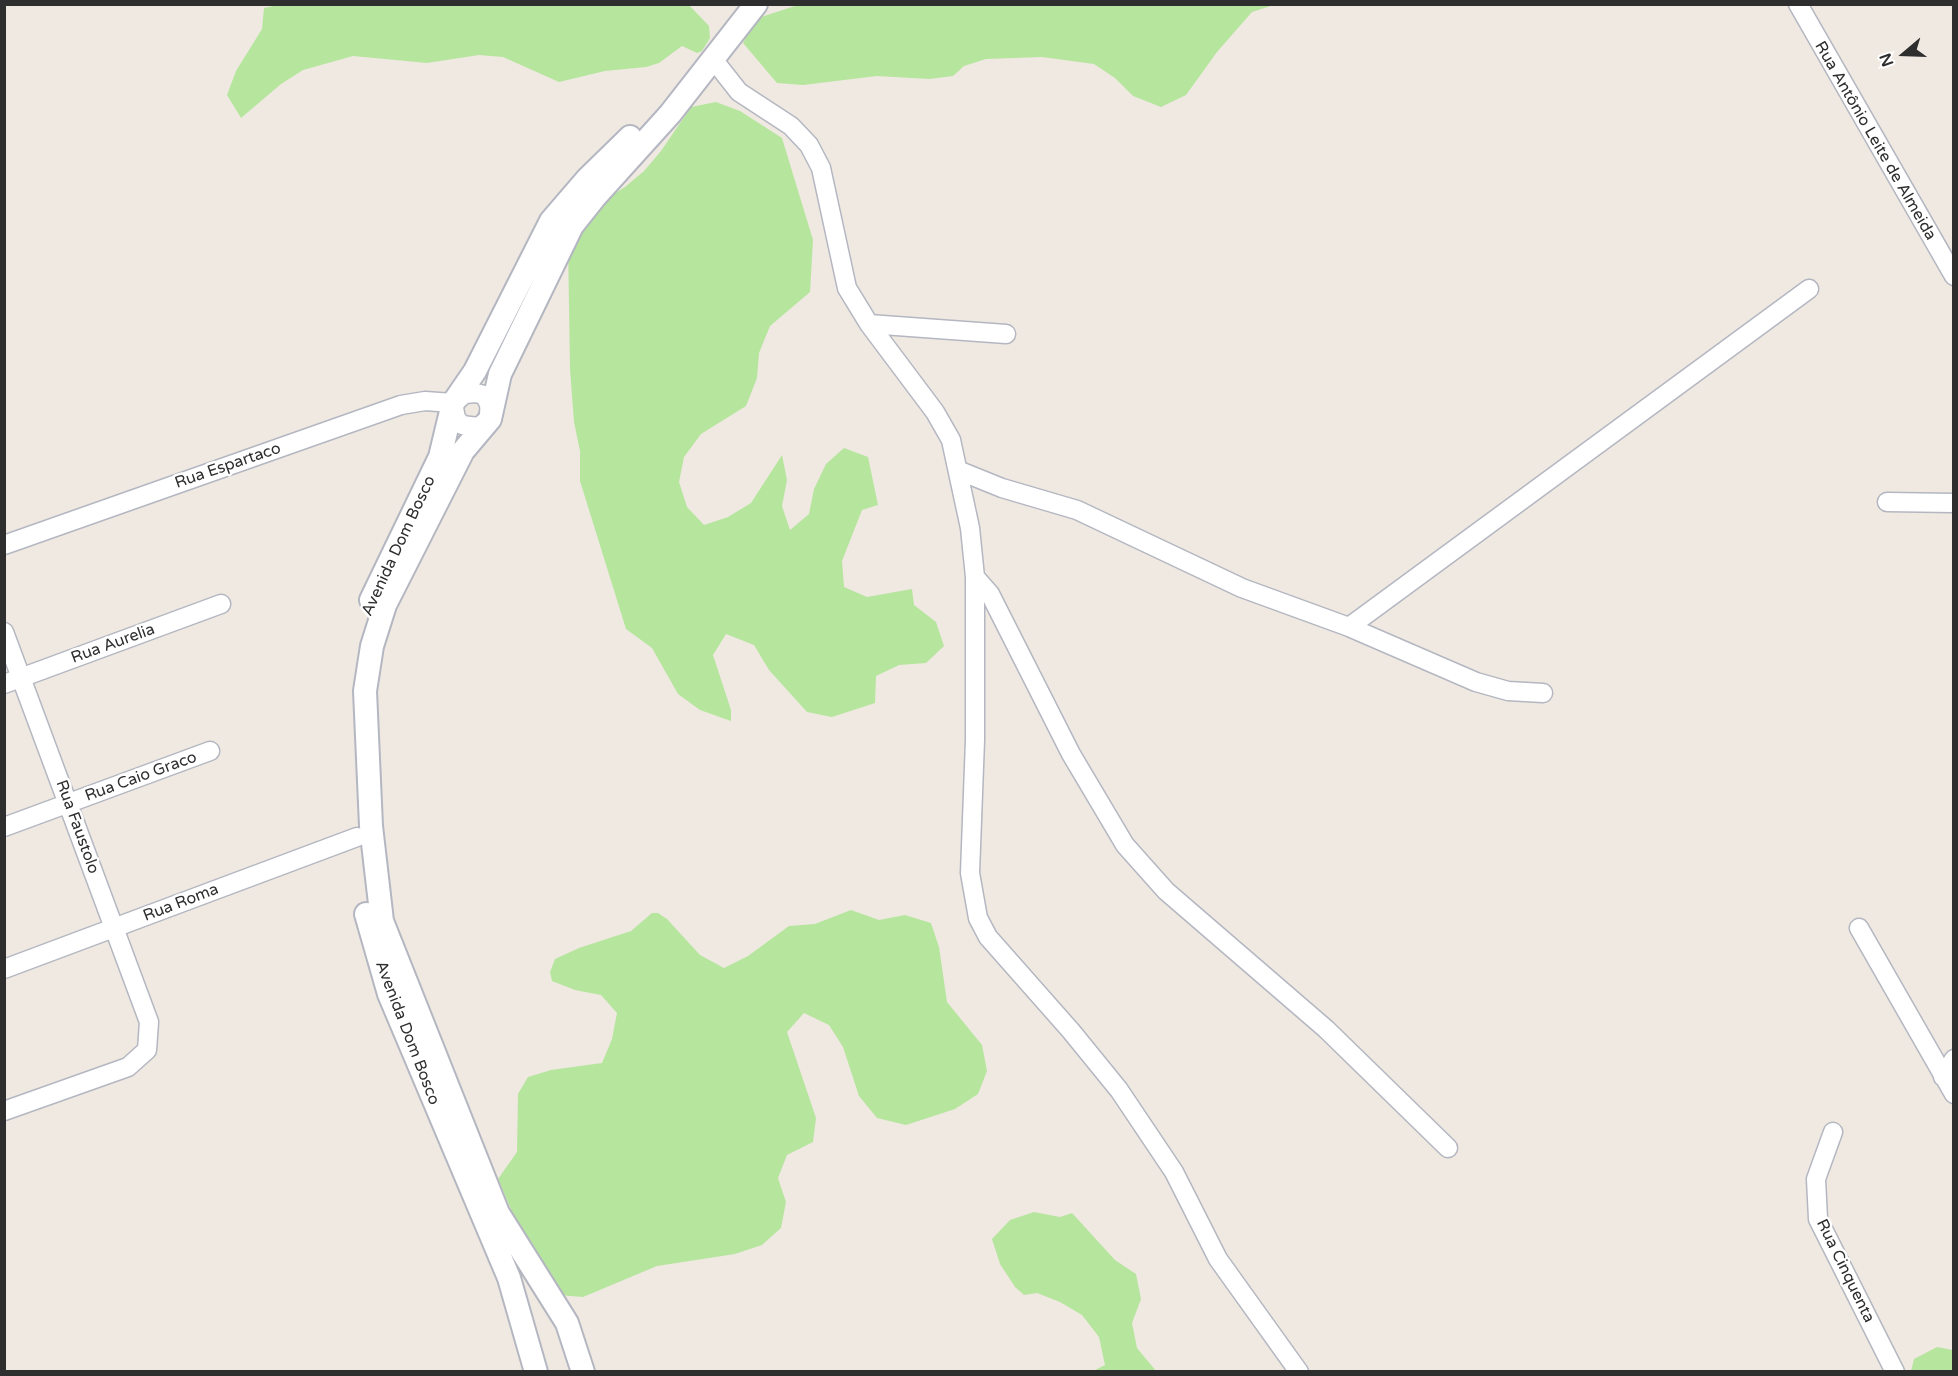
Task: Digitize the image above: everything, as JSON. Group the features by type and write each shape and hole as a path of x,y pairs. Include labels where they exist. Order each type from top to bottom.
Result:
{"street":[{"name":"Avenida Dom Bosco","path":"490,1215 382,921 371,826 365,691 372,646 385,605 463,451 490,419 500,374 572,226 670,114 756,4"},
{"name":"Rua Antônio Leite de Almeida","path":"1798,4 1953,276"},
{"path":"713,59 739,92 791,126 809,145 821,168 847,288 869,324 934,412 951,440 960,471 975,577 975,740 970,873 978,918 988,937 1119,1090 1174,1173 1218,1259 1299,1371"},
{"name":"Avenida Dom Bosco","path":"490,1215 390,994 368,925 357,837 350,693 357,642 370,600 440,457 453,403 475,371 551,221 588,178 637,131 670,114"},
{"path":"1349,627 1809,289"},
{"path":"869,324 1006,334"},
{"path":"465,394 484,395 489,404 490,419 478,427 462,425 456,418 453,403 465,394"},
{"name":"Rua Espartaco","path":"4,545 401,405 425,401 453,403"},
{"path":"960,471 1002,488 1077,510 1242,588 1349,627 1476,682 1508,691 1544,693"},
{"path":"1887,502 1953,503"},
{"path":"975,577 990,594 1071,754 1125,845 1166,891 1326,1029 1448,1148"},
{"name":"Rua Aurelia","path":"13,681 221,604"},
{"name":"Rua Faustolo","path":"4,632 13,681 68,804 149,1022 147,1050 128,1067 4,1111"},
{"name":"Rua Caio Graco","path":"4,827 210,751"},
{"name":"Rua Roma","path":"4,969 357,837"},
{"path":"1858,928 1953,1094"},
{"path":"1943,1077 1953,1059"},
{"name":"Rua Cinquenta","path":"1833,1132 1816,1179 1818,1219 1895,1371"},
{"path":"490,1215 536,1371"},
{"path":"490,1215 567,1323 583,1371"}],"green space":[{"path":"278,5 689,5 709,26 710,38 702,51 697,53 682,46 659,63 646,67 605,71 559,82 503,57 479,55 427,63 353,56 303,70 281,84 241,118 227,95 236,71 262,29 264,8"},
{"path":"798,5 1274,5 1252,12 1217,52 1186,95 1161,107 1133,96 1115,78 1094,64 1042,57 986,59 964,66 953,76 929,79 877,76 803,85 777,83 743,43 755,19"},
{"path":"716,102 740,111 782,138 813,240 810,292 770,326 759,353 757,378 746,406 701,434 684,457 679,482 687,507 704,525 728,517 751,503 782,455 787,480 782,506 790,530 809,514 814,489 826,464 844,448 868,457 878,505 862,510 842,561 844,587 867,597 912,589 914,605 936,622 944,646 926,663 899,665 876,676 875,703 832,717 807,712 769,670 754,645 726,634 713,655 731,710 731,721 700,710 678,694 652,648 626,629 580,481 580,451 574,422 570,369 568,240 603,201 644,171 661,151 691,107"},
{"path":"851,910 879,920 905,915 931,923 939,947 947,1002 982,1045 987,1071 978,1094 955,1109 906,1125 877,1118 859,1096 843,1047 829,1025 804,1013 787,1032 816,1118 813,1142 787,1155 778,1178 786,1202 781,1228 762,1245 735,1254 657,1266 583,1297 558,1295 516,1221 498,1179 517,1152 518,1094 528,1077 551,1070 602,1063 612,1039 617,1013 601,995 575,990 552,981 550,972 555,959 579,948 631,931 652,913 658,913 667,919 700,955 724,968 748,956 789,926 815,924"},
{"path":"1034,1212 1060,1217 1072,1213 1115,1260 1136,1274 1141,1299 1132,1323 1137,1348 1156,1371 1093,1371 1105,1365 1099,1337 1082,1315 1060,1302 1037,1293 1024,1295 1015,1287 1000,1264 992,1239 1010,1220"},
{"path":"1937,1347 1953,1350 1953,1371 1911,1371 1914,1359"}]}
